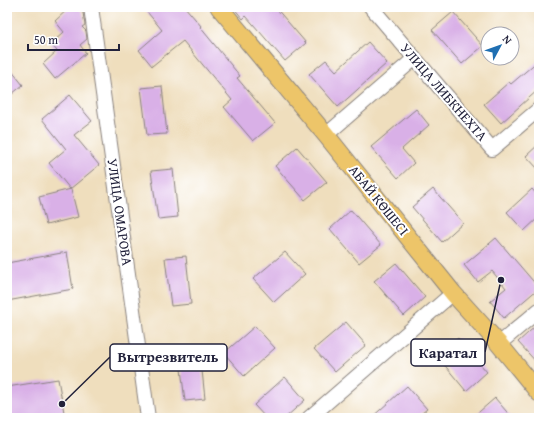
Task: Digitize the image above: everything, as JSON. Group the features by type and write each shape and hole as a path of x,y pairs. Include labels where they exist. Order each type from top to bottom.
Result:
{"main road":[{"name":"АБАЙ КӨШЕСІ","path":"219,7 326,135 453,292 499,344 539,393"}],"street":[{"name":"УЛИЦА ОМАРОВА","path":"91,7 148,418"},
{"name":"УЛИЦА ЛИБКНЕХТА","path":"371,7 492,149 539,110"},
{"path":"326,135 415,58"},
{"path":"309,418 453,292"},
{"path":"499,344 539,310"}],"building":[{"path":"70,7 78,7 83,13 85,25 82,27 86,31 87,39 80,45 86,53 55,79 43,64 57,51 51,44 64,32 55,21"},
{"path":"143,7 185,7 240,76 237,78 275,123 253,141 224,107 232,100 183,41 152,66 139,50 162,30"},
{"path":"233,7 275,7 306,43 285,61 246,16 243,19"},
{"path":"453,12 480,43 480,49 462,64 432,30"},
{"path":"368,42 387,63 338,107 309,74 326,60 336,71"},
{"path":"539,60 539,89 501,123 484,104 509,82 511,84"},
{"path":"7,65 23,85 7,98"},
{"path":"162,86 167,134 147,135 141,88"},
{"path":"70,95 92,121 74,135 99,165 70,189 49,163 66,149 42,119"},
{"path":"416,109 429,125 402,149 414,163 398,178 371,147"},
{"path":"539,144 539,170 526,156"},
{"path":"297,147 327,182 305,200 275,166"},
{"path":"173,169 178,217 158,219 151,171"},
{"path":"71,189 78,217 46,225 39,197"},
{"path":"433,189 463,223 442,242 412,207"},
{"path":"532,189 539,197 539,217 524,231 507,212"},
{"path":"351,210 381,245 359,263 330,229"},
{"path":"496,238 539,288 504,318 490,301 506,288 492,271 478,282 464,265"},
{"path":"67,252 73,289 7,301 7,263"},
{"path":"285,252 305,274 274,302 253,279"},
{"path":"186,256 191,304 171,306 165,258"},
{"path":"396,263 425,297 404,316 374,281"},
{"path":"346,322 366,345 335,372 314,349"},
{"path":"539,323 539,365 518,342"},
{"path":"255,326 275,348 244,376 224,353"},
{"path":"458,338 487,372 466,391 437,356"},
{"path":"200,351 205,399 185,401 179,353"},
{"path":"285,377 305,400 285,418 266,418 254,405"},
{"path":"58,379 65,418 7,418 7,387"},
{"path":"407,386 427,409 416,418 371,418"},
{"path":"495,398 512,418 472,418"}],"place":[{"name":"Каратал","path":"501,280"},
{"name":"Вытрезвитель","path":"62,404"}]}
